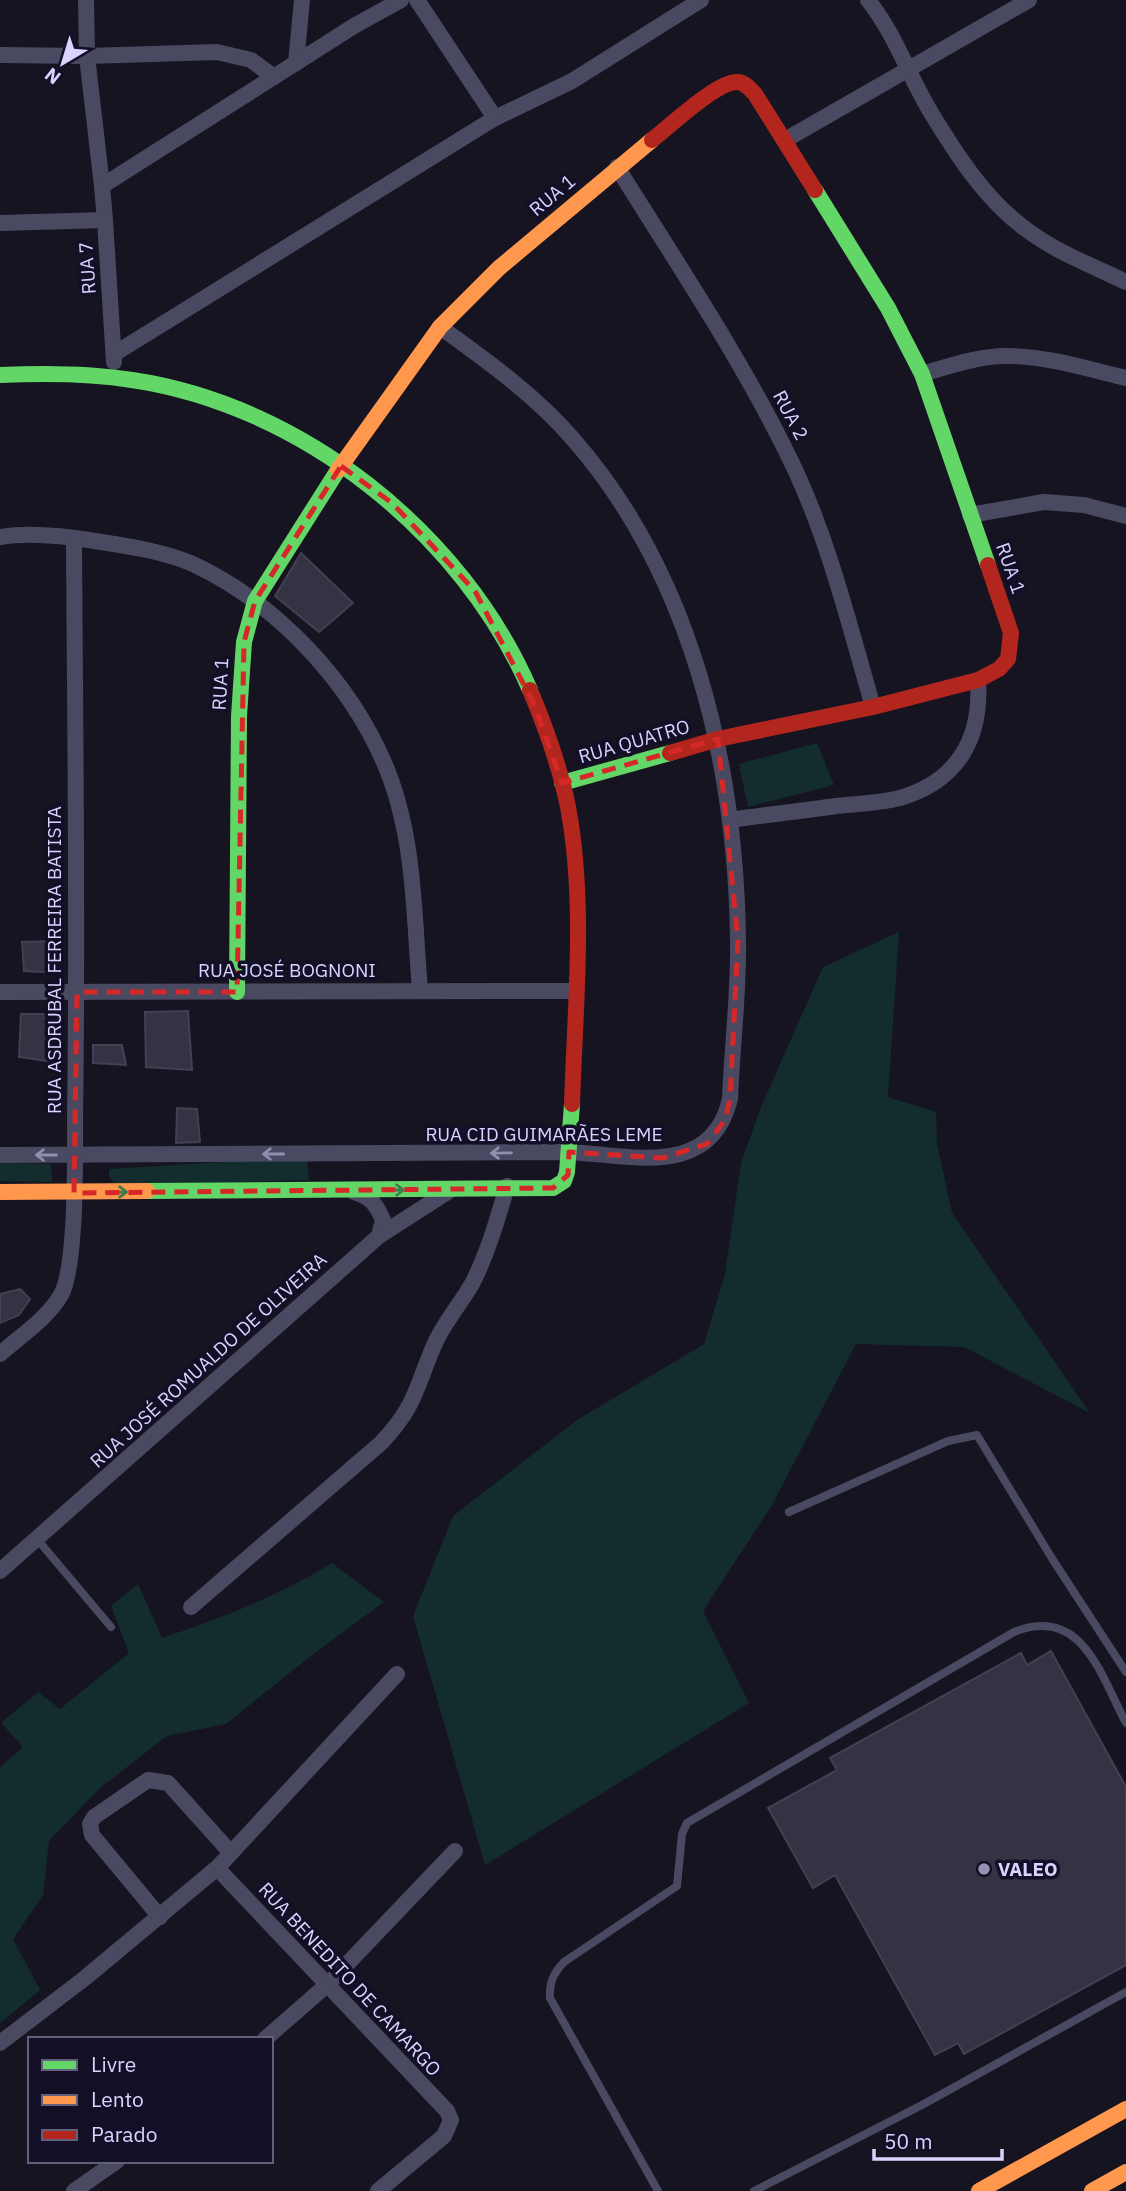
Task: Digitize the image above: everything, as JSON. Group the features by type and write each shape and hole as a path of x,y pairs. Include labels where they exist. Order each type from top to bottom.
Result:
{"main road":[{"name":"RUA 1","path":"237,992 239,716 244,642 255,601 341,466 440,327 499,268 617,167 727,83 746,85 786,140 888,308 922,374 1011,633 1008,659 981,679"},
{"path":"0,375 114,375 210,399 276,426 341,466 392,503 434,543 474,591 499,631 535,706 562,783 572,853 575,991 568,1175 562,1184 553,1188 507,1186 451,1190 0,1192"},
{"name":"RUA QUATRO","path":"562,783 718,739 873,707 981,679"},
{"path":"979,2191 1126,2109"},
{"path":"1092,2191 1126,2172"}],"street":[{"path":"86,0 87,56 105,220"},
{"path":"296,63 302,0"},
{"path":"102,186 401,0"},
{"path":"417,0 495,118"},
{"path":"114,354 495,118 572,81 701,0"},
{"path":"868,0 895,40 938,122 983,189 1003,211 1028,232 1126,282"},
{"path":"786,140 1029,0"},
{"path":"0,55 87,56 218,52 251,60 274,77"},
{"name":"RUA 2","path":"617,167 740,364 790,458 833,572 873,707"},
{"name":"RUA 7","path":"0,223 105,220 114,375"},
{"name":"RUA CID GUIMARÃES LEME","path":"0,1155 569,1152 663,1158 707,1144 725,1119 730,1099 738,941 730,820 718,739 700,672 654,560 621,502 573,439 508,376 440,327"},
{"path":"922,374 970,360 1007,356 1049,361 1126,378"},
{"path":"971,515 1044,502 1084,505 1126,516"},
{"path":"0,537 74,538 141,549 192,564 255,601 321,662 357,713 388,772 409,850 420,991"},
{"name":"RUA ASDRUBAL FERREIRA BATISTA","path":"3,1349 43,1316 61,1294 68,1269 74,1193 77,992 74,538"},
{"path":"730,820 899,798 928,786 947,773 964,752 975,731 980,708 981,679"},
{"name":"RUA JOSÉ BOGNONI","path":"0,992 575,991"},
{"path":"191,1607 382,1443 402,1421 415,1399 436,1340 473,1281 495,1227 507,1186"},
{"path":"347,1189 370,1197 383,1220 379,1236"},
{"name":"RUA JOSÉ ROMUALDO DE OLIVEIRA","path":"0,1571 379,1236 451,1190"},
{"path":"0,2043 160,1917 216,1868 397,1674"},
{"path":"160,1917 92,1835 90,1825 94,1817 148,1780 159,1779 168,1783 231,1853"},
{"path":"267,2037 328,1984 455,1851"},
{"name":"RUA BENEDITO DE CAMARGO","path":"216,1868 447,2111 451,2120 444,2136 378,2191"},
{"path":"74,2191 114,2163"}],"lane":[{"path":"789,1512 936,1446 977,1435 1027,1520 1126,1672"},
{"path":"37,1539 111,1627"},
{"path":"657,2191 550,1998 550,1987 554,1973 564,1962 677,1886 682,1834 687,1823 1014,1632 1033,1625 1052,1625 1074,1635 1089,1654 1126,1723"},
{"path":"754,2191 922,2105 1126,1993"}],"highlighted area":[{"path":"341,466 392,503 475,591 535,706 562,783 718,739 738,941 730,1099 725,1120 707,1144 663,1158 569,1152 568,1175 553,1188 74,1193 77,992 237,992 244,642 255,601"}],"green space":[{"path":"817,743 834,785 748,807 739,764"},
{"path":"899,932 888,1097 936,1112 937,1143 952,1213 1090,1413 964,1347 856,1344 772,1505 703,1611 749,1703 485,1865 413,1616 453,1516 577,1420 704,1344 725,1274 741,1163 761,1107 823,967"},
{"path":"307,1157 309,1180 115,1186 109,1176 109,1169"},
{"path":"0,1163 51,1164 52,1182 0,1181"},
{"path":"332,1563 384,1602 226,1724 167,1736 100,1788 49,1841 43,1895 13,1939 40,1990 0,2023 0,1767 23,1747 1,1723 38,1692 60,1709 129,1653 111,1606 138,1584 162,1638 249,1605"}],"building":[{"path":"301,553 353,603 319,632 275,596"},
{"path":"53,941 55,965 44,972 24,971 22,942"},
{"path":"188,1011 192,1070 146,1067 145,1012"},
{"path":"21,1014 47,1014 55,1045 55,1062 19,1057"},
{"path":"93,1045 122,1045 126,1065 93,1063"},
{"path":"177,1108 197,1109 200,1142 176,1143"},
{"path":"20,1289 30,1299 19,1315 0,1323 0,1294"},
{"path":"1051,1651 1126,1787 1126,1965 964,2054 958,2043 935,2055 835,1875 813,1888 768,1808 837,1770 830,1758 1021,1653 1027,1665"}],"traffic: fast":[{"path":"815,190 888,308 922,374 988,565"},
{"path":"0,375 99,376 132,380 195,394 256,417 315,448 370,486 419,530 463,579 501,633 530,690"},
{"path":"237,992 239,716 244,642 255,601 338,470"},
{"path":"562,783 670,753"},
{"path":"147,1191 553,1188 564,1181 567,1172 572,1104"}],"traffic: slow":[{"path":"338,470 440,327 499,268 652,140"},
{"path":"0,1192 147,1191"},
{"path":"979,2191 1126,2109"},
{"path":"1092,2191 1126,2172"}],"traffic: jam":[{"path":"652,140 717,89 740,82 755,94 815,190"},
{"path":"670,753 718,739 873,707 978,680 999,669 1008,659 1011,633 988,565"},
{"path":"530,690 561,777 568,807 577,880 578,955 572,1104"}],"place":[{"name":"VALEO","path":"984,1869"}]}
